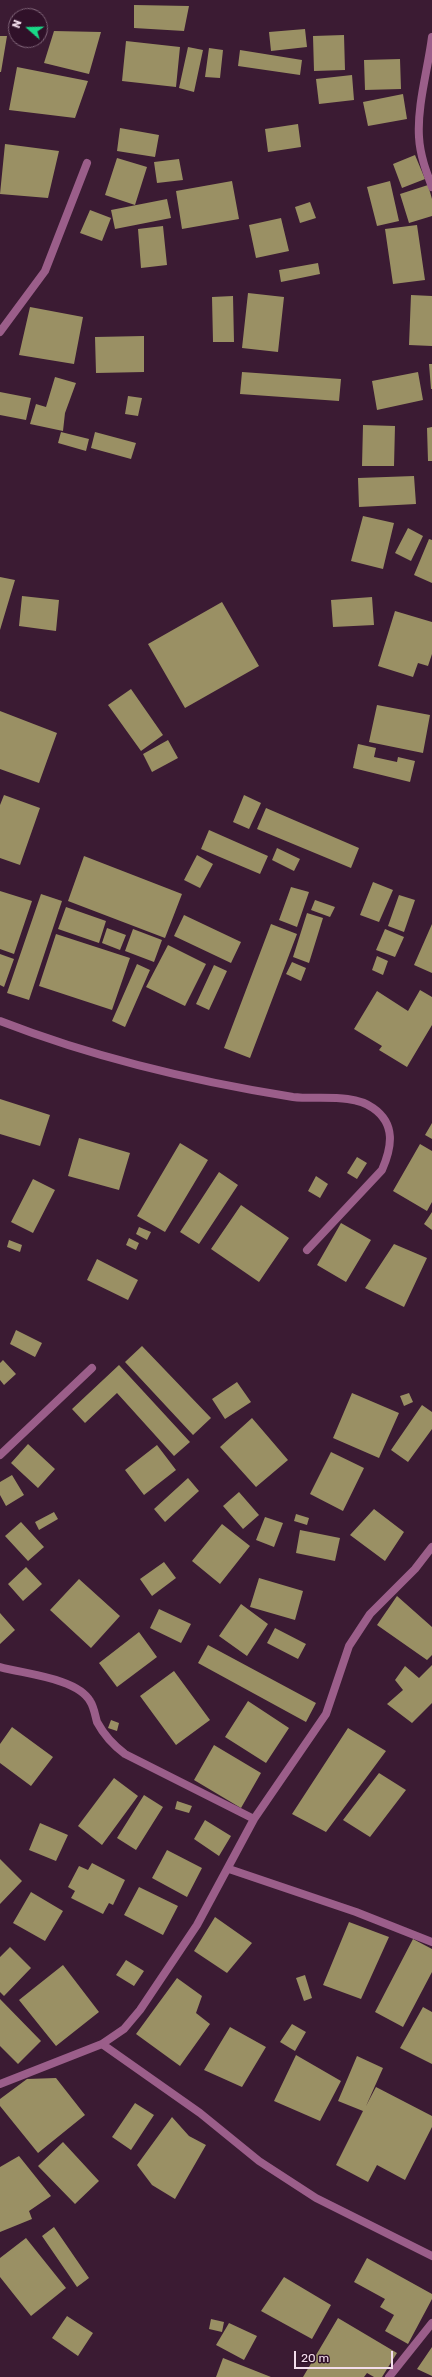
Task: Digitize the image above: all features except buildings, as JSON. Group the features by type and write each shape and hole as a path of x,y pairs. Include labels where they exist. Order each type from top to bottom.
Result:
{"street":[{"path":"432,37 420,111 419,136 423,163 432,188"},
{"path":"0,332 45,271 87,163"},
{"path":"0,1021 66,1046 143,1068 233,1088 310,1099 346,1099 361,1102 372,1107 384,1117 390,1128 392,1141 389,1155 382,1170 306,1250"},
{"path":"0,1454 92,1368"},
{"path":"0,2084 102,2044 124,2029 140,2010 197,1925 229,1869 254,1820 326,1714 349,1646 370,1614 415,1568 432,1547"},
{"path":"0,1667 67,1684 81,1692 90,1701 98,1723 110,1743 125,1754 254,1820"},
{"path":"229,1869 356,1912 432,1942"},
{"path":"102,2044 200,2113 266,2165 316,2198 432,2256"},
{"path":"390,2377 432,2323"}]}
